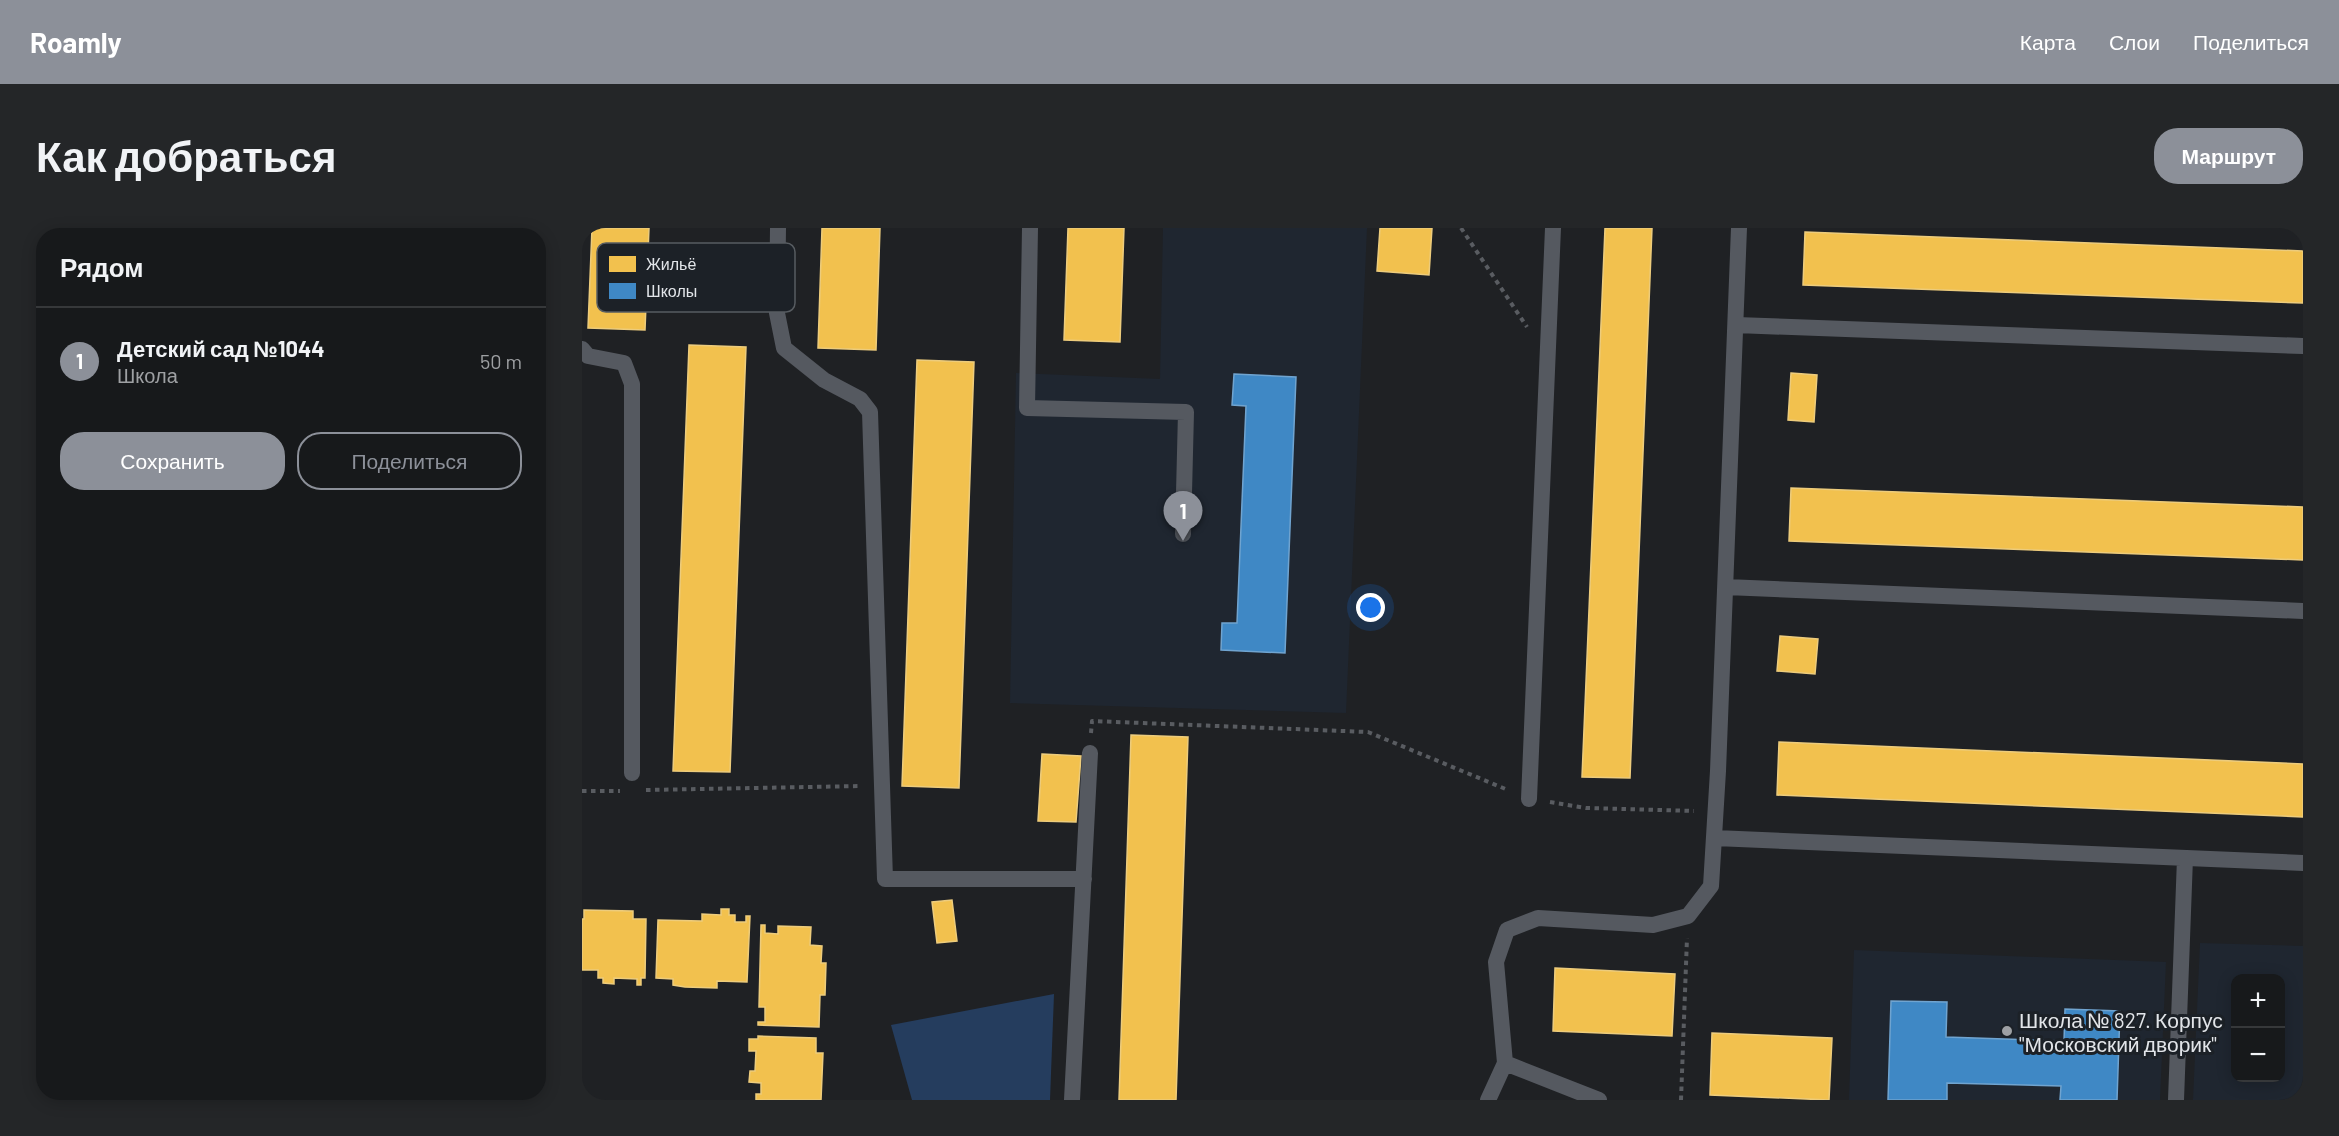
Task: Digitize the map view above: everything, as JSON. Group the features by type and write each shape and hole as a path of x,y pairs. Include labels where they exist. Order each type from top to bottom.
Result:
{"lane":[{"path":"778,228 778,243"},
{"path":"1030,228 1027,408 1186,412 1183,534"},
{"path":"1529,799 1553,228"},
{"path":"1488,1100 1505,1063 1496,962 1507,930 1538,918 1653,925 1688,916 1711,886 1726,586 1739,228"},
{"path":"777,312 784,348 824,380 860,399 870,412 885,879 1084,879"},
{"path":"1736,325 2303,346"},
{"path":"582,349 588,356 624,363 632,384 632,773"},
{"path":"1726,586 2303,611"},
{"path":"1072,1100 1090,753"},
{"path":"1715,838 2303,862"},
{"path":"2176,1100 2186,858"},
{"path":"1505,1063 1599,1100"}],"path":[{"path":"1461,228 1527,328"},
{"path":"1090,753 1092,721 1368,732 1529,799 1586,808 1716,811"},
{"path":"644,790 881,786"},
{"path":"582,792 622,791"},
{"path":"1681,1100 1688,916"}],"shaded area":[{"path":"1163,228 1367,228 1346,713 1010,703 1016,373 1160,379"},
{"path":"2200,943 2303,946 2303,1100 2193,1100"},
{"name":"Школа № 827. Корпус \"Московский дворик\"","path":"1854,950 2166,962 2160,1100 1849,1100"},
{"path":"1054,994 1050,1100 912,1100 891,1025"}],"building: Жильё":[{"path":"592,228 649,228 648,243 597,243 597,312 646,312 645,330 588,328"},
{"path":"822,228 880,228 876,350 818,348"},
{"path":"1068,228 1124,228 1120,342 1064,340"},
{"path":"1380,228 1432,228 1429,275 1377,271"},
{"path":"1605,228 1652,228 1630,778 1582,777"},
{"path":"1805,232 2303,251 2303,303 1803,285"},
{"path":"689,345 746,347 730,772 673,771"},
{"path":"917,360 974,362 959,788 902,786"},
{"path":"1791,373 1817,375 1814,422 1788,420"},
{"path":"1791,488 2303,507 2303,560 1789,541"},
{"path":"1780,636 1818,639 1815,674 1777,671"},
{"path":"1131,735 1188,737 1176,1100 1119,1100"},
{"path":"1779,742 2303,764 2303,817 1777,795"},
{"path":"1042,754 1081,756 1076,822 1038,821"},
{"path":"952,900 957,941 937,943 932,902"},
{"path":"721,909 729,909 729,915 735,915 735,922 746,922 746,916 750,916 747,982 717,981 717,988 685,987 673,985 673,979 656,978 658,920 702,921 702,914 721,915"},
{"path":"584,910 633,911 633,919 646,919 645,978 641,978 641,985 637,985 637,979 614,978 614,984 603,983 603,978 598,978 598,970 582,970"},
{"path":"761,925 765,925 765,933 778,934 778,926 811,927 810,945 822,946 821,963 826,963 825,995 820,995 819,1027 758,1025 758,1022 765,1022 765,1007 759,1007"},
{"path":"1555,968 1675,974 1672,1036 1553,1031"},
{"path":"1712,1033 1832,1038 1829,1100 1710,1095"},
{"path":"758,1036 816,1038 816,1053 823,1053 821,1100 756,1100 756,1094 761,1094 761,1083 749,1082 750,1071 755,1071 756,1051 749,1051 749,1039 758,1039"}],"building: Школы":[{"path":"1234,374 1296,377 1285,653 1221,650 1222,623 1237,623 1246,406 1232,405"},
{"path":"1891,1001 1947,1002 1946,1037 2064,1041 2065,1009 2120,1011 2117,1100 2060,1100 2061,1086 1947,1083 1947,1100 1888,1100"}],"place":[{"name":"Детский сад №1044","path":"1183,541"},
{"name":"Школа № 827. Корпус \"Московский дворик\"","path":"2007,1031"}]}
